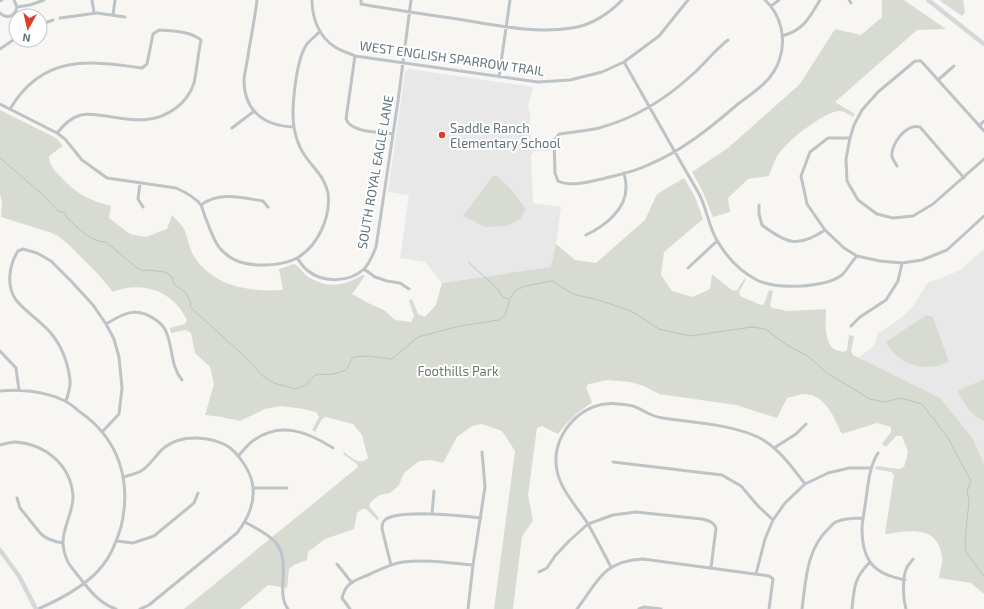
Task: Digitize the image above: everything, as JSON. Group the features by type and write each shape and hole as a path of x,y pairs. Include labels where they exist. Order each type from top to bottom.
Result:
{"main road":[{"path":"928,0 984,44"},
{"path":"0,550 19,576 37,609"}],"street":[{"path":"14,0 17,7 30,5 44,0"},
{"path":"92,0 94,13"},
{"path":"113,15 115,0"},
{"path":"257,0 244,79 247,99 254,112 264,120 272,124 294,127"},
{"name":"WEST ENGLISH SPARROW TRAIL","path":"312,0 314,17 320,31 335,47 355,56 538,82 562,82 602,72 624,62 659,36 688,0"},
{"path":"362,0 361,4 396,10 506,27 551,30 574,28 592,22 608,12 622,0"},
{"name":"SOUTH ROYAL EAGLE LANE","path":"297,258 307,270 319,277 328,280 349,278 364,269 376,247 411,0"},
{"path":"499,77 510,0"},
{"path":"728,40 718,47 694,73 674,91 650,108 618,122 598,128 559,134 554,141 555,173 558,181 564,184 593,181 648,165 674,152 701,135 767,81 780,61 782,36 780,21 771,6 765,0"},
{"path":"771,6 779,0"},
{"path":"782,36 802,28 820,0"},
{"path":"60,18 94,13 125,17"},
{"path":"48,22 53,20"},
{"path":"10,110 23,90 35,80 66,65 88,62 142,68 147,64 153,34 159,30 187,33 196,36 200,40 194,84 185,99 172,111 162,116 138,121 95,115 81,115 68,121 57,133"},
{"path":"0,104 57,133 65,139 82,160 107,178 176,188 186,192 201,205 214,241 218,248 226,254 241,262 266,266 282,263 297,258 312,246 320,234 325,222 328,194 324,179 300,148 294,127 293,104 301,57 307,44 320,31"},
{"path":"355,56 346,119 348,124 355,129 393,134"},
{"path":"984,131 921,61 915,61 878,92 862,110 854,125 850,138 846,159 847,181 858,200 877,214 893,218 913,216 932,204 964,178 984,159"},
{"path":"624,62 699,194 717,241 741,270 757,281 772,284 796,287 822,284 842,275 857,256"},
{"path":"938,80 954,66"},
{"path":"232,128 254,112"},
{"path":"979,126 984,121"},
{"path":"897,166 892,157 898,140 908,128 914,126 920,127 964,178"},
{"path":"850,138 828,138 810,152 800,176 807,204 825,230 844,248 857,256 880,261 902,263 922,260 947,250 984,216"},
{"path":"586,234 599,228 616,212 621,205 625,196 626,186 624,173"},
{"path":"140,183 138,199 143,207"},
{"path":"201,205 206,201 224,196 263,201 268,207"},
{"path":"760,205 759,214 762,225 784,240 798,242 812,238 825,230"},
{"path":"688,268 717,241"},
{"path":"66,401 70,390 70,381 62,351 50,333 16,300 11,289 9,275 15,255 18,251 23,249 37,253 51,262 92,305 106,324 114,339 119,357 122,388 119,414 103,432"},
{"path":"851,326 860,317 886,300 898,281 902,263"},
{"path":"364,269 375,277 400,283 409,289"},
{"path":"106,324 121,315 133,312 144,312 163,325 167,334 176,373 182,380"},
{"path":"0,351 16,368 19,390"},
{"path":"0,391 19,390 44,393 66,401 93,421 103,432 117,455 124,477 124,514 117,541 103,565 84,583 64,596 37,609"},
{"path":"611,566 588,524 561,483 556,464 557,448 562,434 569,424 583,412 600,405 616,403 633,406 654,417 734,429 759,438 774,448 787,461 805,484"},
{"path":"774,448 796,434 806,424"},
{"path":"238,456 253,440 273,432 288,429 304,433 323,441 333,448"},
{"path":"124,477 142,471 165,447 189,438 204,438 218,441 229,447 238,456 250,474 253,488 252,505 245,522 237,533 149,605 140,609"},
{"path":"0,445 14,442 25,444 45,450 59,461 69,477 73,495 72,508 64,534 63,543 67,561 95,596 111,608 116,609"},
{"path":"468,609 485,487 482,452"},
{"path":"878,452 871,468 863,518 862,528 864,548 870,562 886,575 905,580"},
{"path":"613,462 722,475 741,486 759,507 773,520"},
{"path":"756,574 760,554 773,520 785,502 805,484 828,473 849,468 871,468"},
{"path":"253,488 287,488"},
{"path":"432,514 434,491"},
{"path":"117,541 133,543 154,536 194,504 198,493"},
{"path":"17,498 20,508 45,538 54,542 63,543"},
{"path":"539,572 547,568 555,556 588,524 613,515 636,512 711,521 716,528 711,568"},
{"path":"391,565 382,529 382,523 385,519 396,516 432,514 481,518"},
{"path":"802,609 809,560 814,545 823,533 835,522 848,518 863,518"},
{"path":"245,522 272,539 279,548 284,565 283,601 288,609"},
{"path":"577,609 602,574 611,566 624,561 643,559 769,576 773,579 769,609"},
{"path":"906,609 903,595 905,580 907,567 913,559"},
{"path":"350,609 342,598 344,589 352,582 391,565 402,562 429,561 473,565"},
{"path":"852,609 854,589 857,578 861,570 870,562"},
{"path":"337,564 352,582"},
{"path":"280,609 285,606"},
{"path":"639,609 644,607 661,609"}],"shaded area":[{"path":"409,69 533,87 528,107 530,113 531,143 535,146 550,145 550,151 534,151 531,155 533,203 561,207 552,267 442,283 425,262 400,258 409,195 388,192 405,72"},
{"path":"984,249 984,464 973,439 859,357 874,346 878,333 902,317 913,306 928,282 960,270"}],"green space":[{"path":"882,0 904,0 946,29 917,30 835,102 855,114 853,117 839,111 816,121 785,146 779,153 769,176 748,179 728,198 730,212 713,217 702,190 692,172 728,148 800,84 835,29 861,35 882,17"},
{"path":"939,0 963,0 965,12 962,16"},
{"name":"Foothills Park","path":"0,110 56,138 63,146 49,156 50,162 54,169 71,187 82,195 111,206 109,218 130,234 146,237 167,229 172,215 184,229 191,251 203,268 213,276 234,286 258,290 283,290 279,269 294,264 308,277 315,281 328,284 342,284 362,275 365,276 352,294 384,310 395,320 411,322 414,316 409,300 412,299 418,314 425,317 436,305 442,283 551,267 556,244 575,260 596,263 645,220 657,194 684,178 695,197 703,219 664,252 661,275 672,291 693,297 710,289 712,274 733,291 737,290 745,278 746,279 739,292 740,296 761,305 764,304 769,290 773,291 770,305 772,308 788,311 826,309 828,340 834,349 843,352 847,350 849,335 854,336 851,351 853,355 940,398 973,439 984,464 984,594 971,583 939,578 942,556 939,546 928,534 912,531 885,534 894,475 891,472 875,469 876,466 899,469 904,467 908,452 902,436 896,436 886,447 882,444 891,432 891,427 877,423 842,434 828,408 819,398 812,395 805,394 787,398 777,418 736,405 659,394 644,386 630,382 607,380 589,384 586,387 592,403 574,417 558,434 542,426 537,428 528,495 533,521 522,536 513,609 494,609 515,451 502,431 482,424 472,426 457,437 443,463 431,460 419,461 404,473 399,485 390,493 379,495 370,503 369,506 379,518 377,520 366,509 362,509 357,513 354,529 325,539 308,552 307,560 294,565 289,569 287,588 268,585 240,609 184,609 358,467 357,464 343,454 344,452 353,459 359,461 368,458 362,435 353,424 326,417 322,419 315,432 312,430 319,417 316,412 281,406 265,409 240,421 205,415 214,384 210,367 195,353 191,333 186,330 171,333 170,328 185,324 187,320 181,310 171,299 163,294 147,288 138,287 121,289 113,292 98,274 58,236 1,217"},
{"path":"493,176 497,176 510,188 526,209 520,219 506,226 486,227 463,216"},
{"path":"926,315 933,317 949,362 931,367 913,365 898,356 891,350 886,342"},
{"path":"984,379 984,421 968,409 958,391"}],"waterway":[{"path":"0,158 43,195 58,211 65,213 67,218 85,234 95,240 106,242 143,271 149,270 165,272 171,276 175,285 185,292 191,302 190,307 242,354 264,377 274,383 296,389 307,385 315,375 333,374 346,370 353,357 368,356 392,359 418,337 460,326 499,320 505,315 510,299 515,291 525,286 552,281 573,294 602,301 633,312 659,329 690,336 752,327 765,329 787,345 809,357 827,373 870,399 885,402 901,398 922,404 948,438 971,481 967,491 969,501 965,542 966,552 984,576"},
{"path":"469,263 498,289 501,295 509,299"}],"place":[{"name":"Saddle Ranch Elementary School","path":"442,135"}]}
